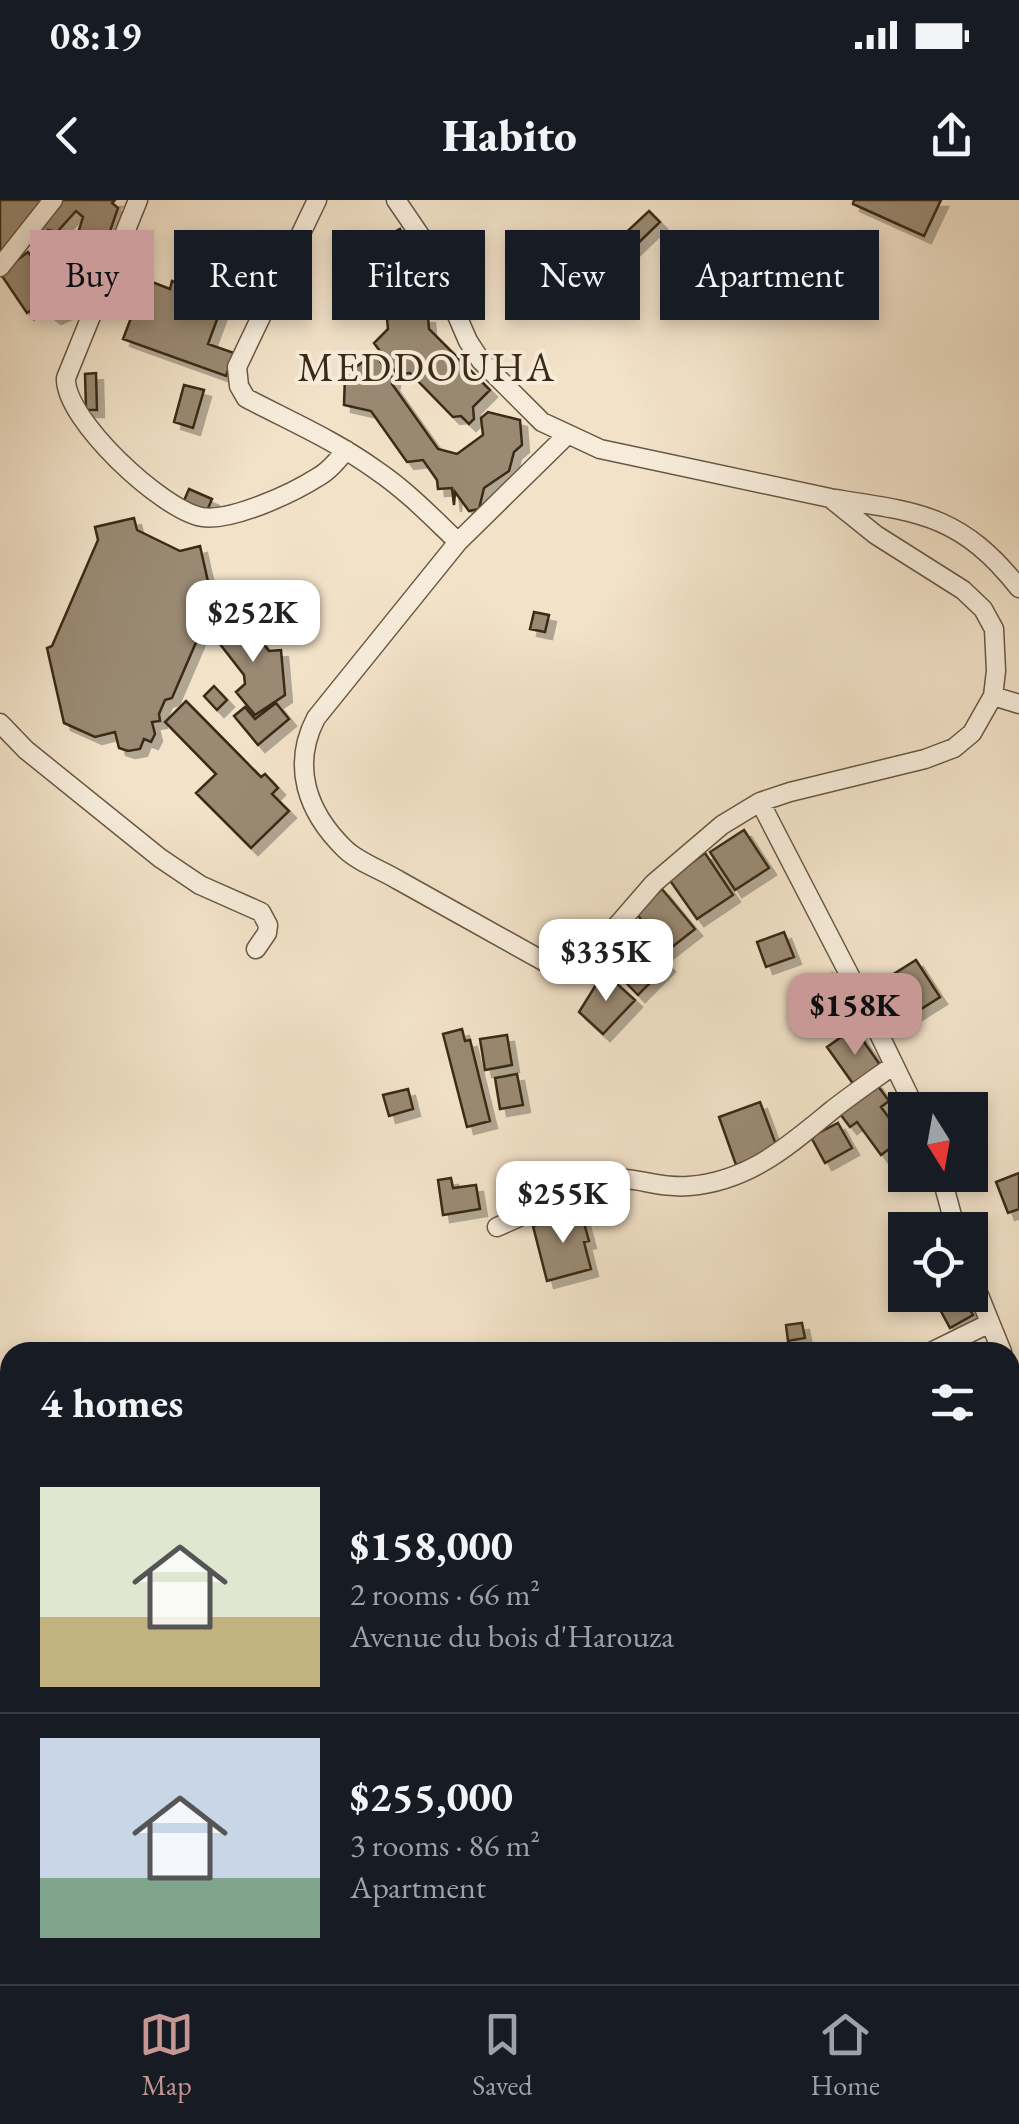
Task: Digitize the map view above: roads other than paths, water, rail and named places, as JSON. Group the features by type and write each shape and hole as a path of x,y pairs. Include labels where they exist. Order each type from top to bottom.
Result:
{"street":[{"path":"0,267 53,200"},
{"path":"138,200 66,378 68,396 110,454 184,510 204,518 246,510 320,477 346,450"},
{"path":"317,200 237,367 239,386 246,398 346,450 404,490 458,542"},
{"path":"396,200 426,244 481,362 542,422 600,449 904,510 954,527 976,542 1019,588"},
{"path":"568,434 458,542 316,718 306,737 303,776 317,811 346,850 546,962 580,962 602,943 654,883 722,825 760,802 924,759 954,748 972,733 993,696 996,671 994,629 984,609 963,590 876,535 830,498"},
{"path":"993,696 1018,705"},
{"path":"0,723 26,750 160,858 200,885 261,912 268,926 256,950"},
{"path":"760,802 907,1092"},
{"path":"497,1227 604,1179 691,1186 742,1173 777,1156 894,1064"},
{"path":"986,1312 998,1342"},
{"path":"951,1342 990,1323"}],"district":[{"name":"MEDDOUHA","path":"427,367"}]}
